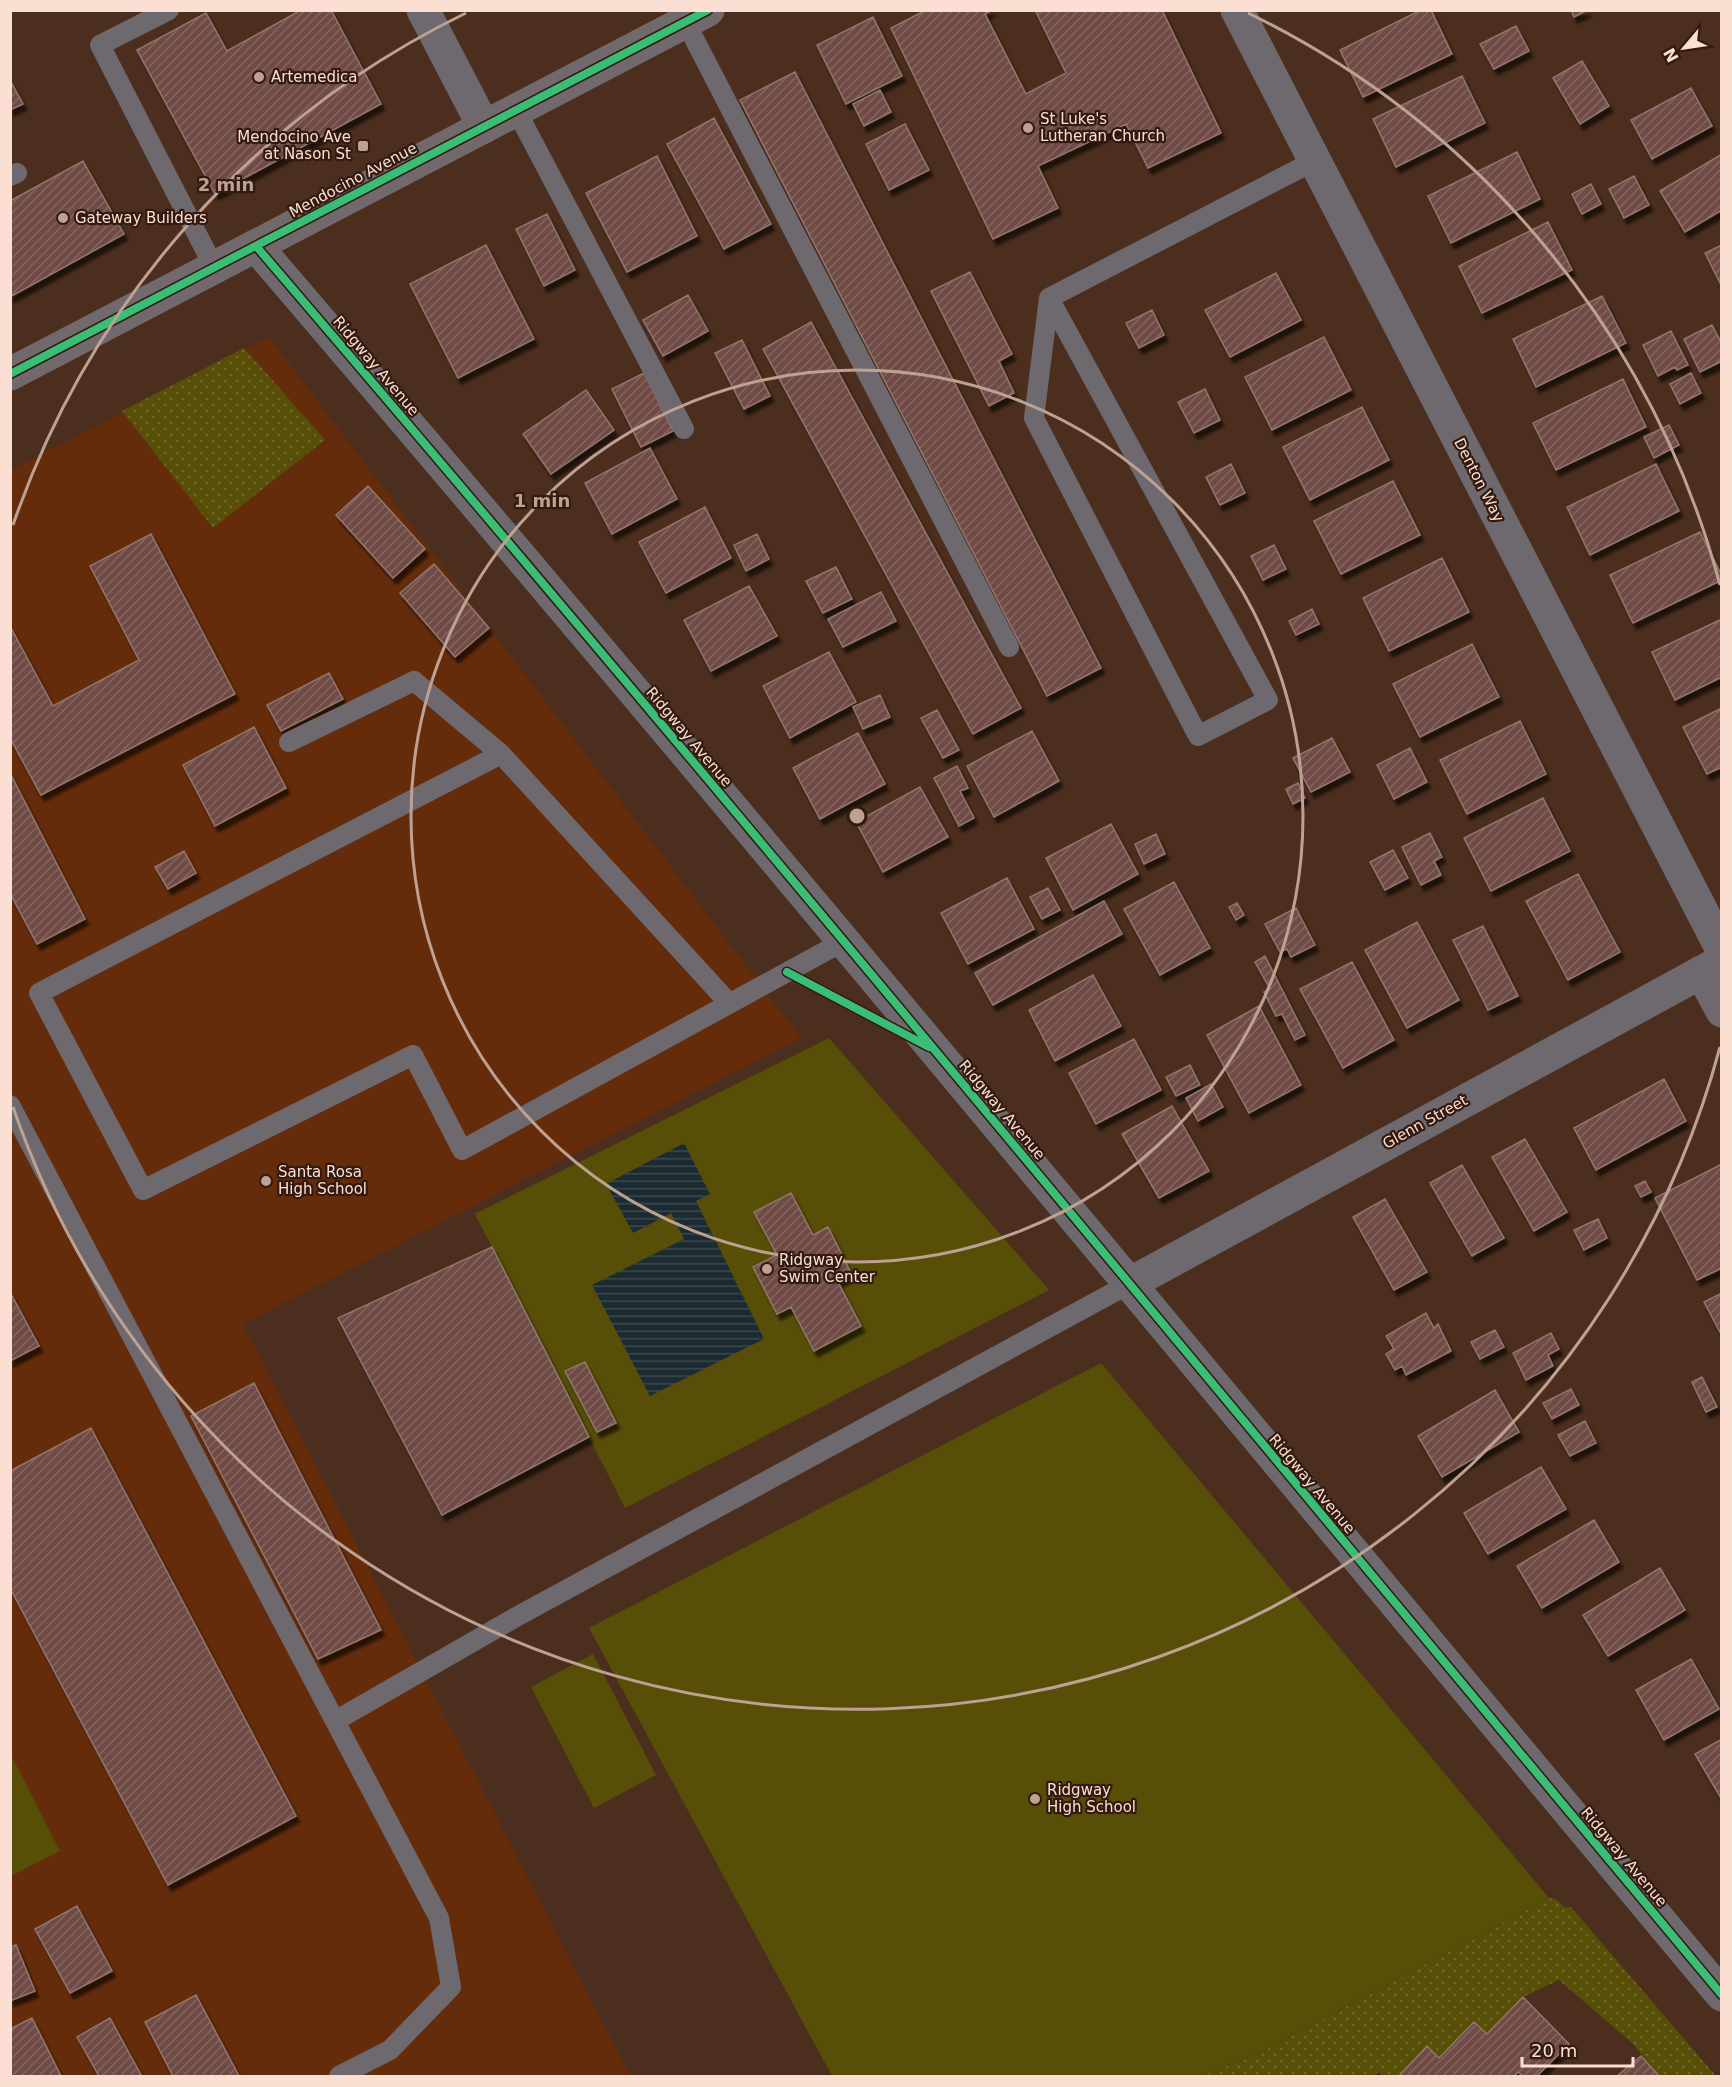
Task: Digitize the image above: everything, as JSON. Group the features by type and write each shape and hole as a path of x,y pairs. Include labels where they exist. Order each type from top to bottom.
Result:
{"main road":[{"name":"Mendocino Avenue","path":"10,374 701,14"}],"street":[{"path":"423,10 484,127"},
{"name":"Denton Way","path":"1241,12 1715,961 1722,1011"},
{"name":"Ridgway Avenue","path":"256,246 844,941 1722,1995"},
{"name":"Glenn Street","path":"1129,1284 1715,961"}],"lane":[{"path":"169,10 100,45 214,267"},
{"path":"701,14 1009,647"},
{"path":"516,110 684,429"},
{"path":"1049,298 1314,161"},
{"path":"1049,298 1268,700 1198,736 1034,418 1049,298"},
{"path":"289,742 414,681 501,754 729,1003"},
{"path":"501,754 39,993 143,1190 413,1055 462,1150 844,941"},
{"path":"10,1105 439,1918 451,1987 390,2050 339,2076"},
{"path":"334,1722 516,1617 1129,1284"}],"shaded area":[{"name":"Santa Rosa High School","path":"269,337 801,1038 243,1324 630,2076 11,2076 11,470"},
{"path":"244,348 325,440 213,528 122,411"},
{"name":"Ridgway Swim Center","path":"829,1038 1049,1290 625,1508 475,1214"},
{"path":"684,1143 710,1194 696,1201 764,1339 650,1396 592,1285 684,1239 671,1213 633,1233 606,1184"},
{"name":"Ridgway High School","path":"1101,1363 1549,1898 1261,2052 1201,2076 832,2076 589,1628"},
{"path":"593,1654 656,1775 594,1808 531,1687"},
{"path":"10,1753 60,1851 11,1876 10,1876"},
{"path":"1549,1898 1557,1900 1564,1907 1571,1907 1716,2076 1659,2076 1633,2044 1559,1980 1523,1997 1487,2034 1473,2022 1439,2058 1426,2046 1399,2076 1384,2076 1378,2072 1374,2076 1201,2076 1261,2052"}],"building":[{"name":"Artemedica","path":"301,10 331,10 381,104 215,194 137,50 206,13 227,51"},
{"name":"St Luke's Lutheran Church","path":"926,10 992,10 985,14 1026,94 1066,73 1035,10 1162,10 1221,133 1148,168 1126,124 1038,166 1058,208 993,239 891,28"},
{"path":"1421,10 1431,10 1452,54 1363,97 1340,50"},
{"path":"1571,10 1588,10 1574,17"},
{"path":"873,17 902,76 846,104 817,45"},
{"path":"1516,26 1529,51 1494,69 1480,44"},
{"path":"1582,61 1609,106 1580,124 1553,78"},
{"path":"795,72 1101,668 1047,696 740,100"},
{"path":"1462,76 1485,123 1396,167 1373,119"},
{"path":"10,80 23,104 10,110"},
{"path":"1691,88 1712,126 1652,159 1631,120"},
{"path":"880,90 891,112 864,126 853,104"},
{"path":"714,118 771,224 724,249 667,144"},
{"path":"905,124 929,170 889,190 866,144"},
{"path":"1517,152 1540,199 1451,243 1428,196"},
{"path":"1722,154 1722,210 1685,232 1660,191"},
{"path":"657,156 697,236 627,272 586,193"},
{"name":"Gateway Builders","path":"83,161 124,234 10,297 10,201"},
{"path":"1634,176 1649,205 1624,218 1609,189"},
{"path":"1591,184 1601,204 1582,214 1572,194"},
{"path":"547,214 575,270 544,286 516,229"},
{"path":"1548,222 1572,270 1482,313 1459,266"},
{"path":"486,245 534,339 458,378 410,284"},
{"path":"1722,245 1722,287 1705,253"},
{"path":"970,272 1012,354 999,361 1014,393 989,406 931,291"},
{"path":"1276,273 1301,320 1230,357 1205,310"},
{"path":"688,295 708,331 663,356 643,320"},
{"path":"1602,296 1626,343 1536,387 1513,339"},
{"path":"1152,310 1164,335 1139,348 1126,323"},
{"path":"811,322 1021,708 973,734 763,349"},
{"path":"1712,325 1722,344 1722,361 1700,372 1684,339"},
{"path":"1671,331 1688,365 1677,370 1675,367 1658,376 1643,345"},
{"path":"1324,337 1351,390 1272,430 1245,377"},
{"path":"742,340 770,396 744,409 715,353"},
{"path":"644,373 673,431 641,447 612,389"},
{"path":"1691,373 1701,393 1680,404 1670,384"},
{"path":"1623,379 1646,427 1556,470 1533,423"},
{"path":"1205,389 1220,420 1194,433 1178,402"},
{"path":"586,390 614,430 551,474 523,434"},
{"path":"1362,407 1389,460 1310,500 1283,447"},
{"path":"1669,425 1679,445 1654,458 1644,437"},
{"path":"650,448 677,499 612,534 585,483"},
{"path":"1231,464 1245,493 1220,505 1206,477"},
{"path":"1656,464 1679,511 1590,555 1567,507"},
{"path":"1393,481 1420,535 1341,574 1314,521"},
{"path":"368,486 425,549 393,578 336,515"},
{"path":"705,507 731,558 666,593 639,542"},
{"path":"1700,532 1722,580 1633,623 1610,575"},
{"path":"151,534 235,694 41,795 10,738 10,626 53,706 139,660 90,566"},
{"path":"757,534 769,559 746,571 734,545"},
{"path":"1274,545 1286,569 1263,580 1251,556"},
{"path":"1442,558 1469,612 1389,651 1363,598"},
{"path":"434,564 489,628 455,657 400,593"},
{"path":"836,567 852,599 823,613 806,581"},
{"path":"749,586 777,636 711,671 684,620"},
{"path":"881,592 896,621 843,647 828,619"},
{"path":"1312,609 1319,624 1296,635 1289,621"},
{"path":"1722,619 1722,677 1675,700 1652,652"},
{"path":"1472,644 1499,697 1420,737 1393,684"},
{"path":"829,652 856,702 790,738 763,686"},
{"path":"329,673 343,699 281,731 267,705"},
{"path":"880,695 890,717 863,729 853,707"},
{"path":"1722,708 1722,767 1707,774 1683,727"},
{"path":"937,710 959,750 943,758 921,718"},
{"path":"1520,721 1546,774 1467,814 1440,760"},
{"path":"254,727 286,788 215,826 183,765"},
{"path":"1032,731 1059,781 994,817 967,766"},
{"path":"858,733 885,784 820,819 793,768"},
{"path":"1332,738 1350,772 1311,792 1293,758"},
{"path":"1410,748 1427,782 1394,799 1377,765"},
{"path":"957,766 968,788 960,791 974,818 959,826 934,778"},
{"path":"10,773 85,919 37,944 10,893"},
{"path":"1298,783 1305,798 1293,804 1286,789"},
{"path":"920,787 948,837 883,872 856,822"},
{"path":"1543,798 1570,851 1491,891 1464,838"},
{"path":"1111,824 1138,874 1073,910 1046,858"},
{"path":"1430,833 1442,857 1434,861 1441,875 1421,885 1402,847"},
{"path":"1156,834 1165,854 1144,864 1135,844"},
{"path":"1393,850 1408,878 1385,890 1370,862"},
{"path":"184,851 196,873 168,889 155,867"},
{"path":"1578,874 1620,952 1568,980 1526,901"},
{"path":"1007,878 1034,929 968,964 941,913"},
{"path":"1174,882 1210,948 1160,975 1124,909"},
{"path":"1048,888 1060,910 1042,919 1030,897"},
{"path":"1104,901 1122,934 993,1005 975,973"},
{"path":"1237,903 1244,915 1236,920 1229,907"},
{"path":"1296,908 1315,945 1291,957 1287,949 1280,952 1265,924"},
{"path":"1417,922 1459,1000 1407,1028 1365,950"},
{"path":"1483,926 1518,996 1488,1010 1453,940"},
{"path":"1265,956 1305,1035 1295,1040 1282,1014 1276,1016 1264,992 1270,989 1255,962"},
{"path":"1352,962 1394,1040 1343,1068 1300,989"},
{"path":"1093,975 1121,1026 1055,1061 1029,1010"},
{"path":"1259,1006 1301,1085 1249,1113 1207,1035"},
{"path":"1134,1039 1161,1090 1096,1124 1069,1073"},
{"path":"1190,1065 1200,1085 1176,1096 1166,1077"},
{"path":"1664,1079 1686,1121 1596,1170 1574,1128"},
{"path":"1211,1084 1223,1107 1198,1121 1186,1098"},
{"path":"1172,1106 1209,1171 1159,1198 1122,1134"},
{"path":"1525,1139 1567,1212 1534,1231 1492,1157"},
{"path":"1722,1164 1722,1268 1697,1280 1655,1198"},
{"path":"1462,1165 1504,1238 1472,1256 1430,1183"},
{"path":"1645,1181 1651,1192 1641,1197 1635,1186"},
{"path":"791,1193 813,1235 828,1227 852,1275 838,1282 861,1326 814,1351 791,1307 777,1314 753,1267 777,1255 754,1212"},
{"path":"1385,1199 1427,1272 1394,1290 1353,1217"},
{"path":"1598,1219 1607,1238 1584,1250 1574,1230"},
{"path":"492,1247 589,1437 442,1515 338,1318"},
{"path":"10,1292 39,1346 10,1361"},
{"path":"1722,1293 1722,1336 1704,1302"},
{"path":"1426,1313 1434,1328 1438,1324 1451,1351 1406,1375 1402,1366 1395,1370 1386,1354 1394,1349 1386,1336"},
{"path":"1495,1330 1504,1347 1480,1359 1471,1342"},
{"path":"1551,1333 1559,1349 1548,1355 1553,1366 1526,1380 1513,1353"},
{"path":"585,1362 616,1423 597,1432 565,1371"},
{"path":"1702,1377 1717,1407 1706,1412 1692,1382"},
{"path":"254,1383 381,1630 318,1659 191,1416"},
{"path":"1571,1389 1579,1405 1552,1419 1543,1403"},
{"path":"1495,1390 1519,1432 1442,1477 1418,1436"},
{"path":"1585,1421 1596,1443 1570,1456 1558,1435"},
{"path":"91,1428 296,1816 168,1885 10,1588 10,1471"},
{"path":"1541,1467 1566,1509 1488,1554 1464,1513"},
{"path":"1594,1520 1619,1562 1542,1608 1517,1566"},
{"path":"1660,1568 1685,1610 1608,1656 1583,1615"},
{"path":"1691,1659 1719,1709 1664,1740 1636,1690"},
{"path":"1722,1739 1722,1800 1695,1754"},
{"path":"77,1906 112,1971 70,1993 35,1929"},
{"path":"16,1945 35,1991 10,2001 10,1947"},
{"path":"196,1995 239,2076 173,2076 145,2022"},
{"path":"1523,1997 1569,2044 1537,2076 1523,2076 1518,2072 1514,2076 1399,2076 1427,2046 1439,2058 1474,2022 1487,2034"},
{"path":"32,2018 61,2076 10,2076 10,2029"},
{"path":"110,2018 141,2075 99,2076 77,2037"},
{"path":"1641,2056 1659,2076 1617,2076"}],"cycle path":[{"path":"10,374 708,10"},
{"path":"256,246 809,899 1722,1995"},
{"path":"787,972 929,1047"}],"place":[{"name":"Artemedica","path":"259,77"},
{"name":"St Luke's Lutheran Church","path":"1028,128"},
{"name":"Mendocino Ave at Nason St","path":"363,146"},
{"name":"Gateway Builders","path":"63,218"},
{"name":"Santa Rosa High School","path":"266,1181"},
{"name":"Ridgway Swim Center","path":"767,1269"},
{"name":"Ridgway High School","path":"1035,1799"}]}
